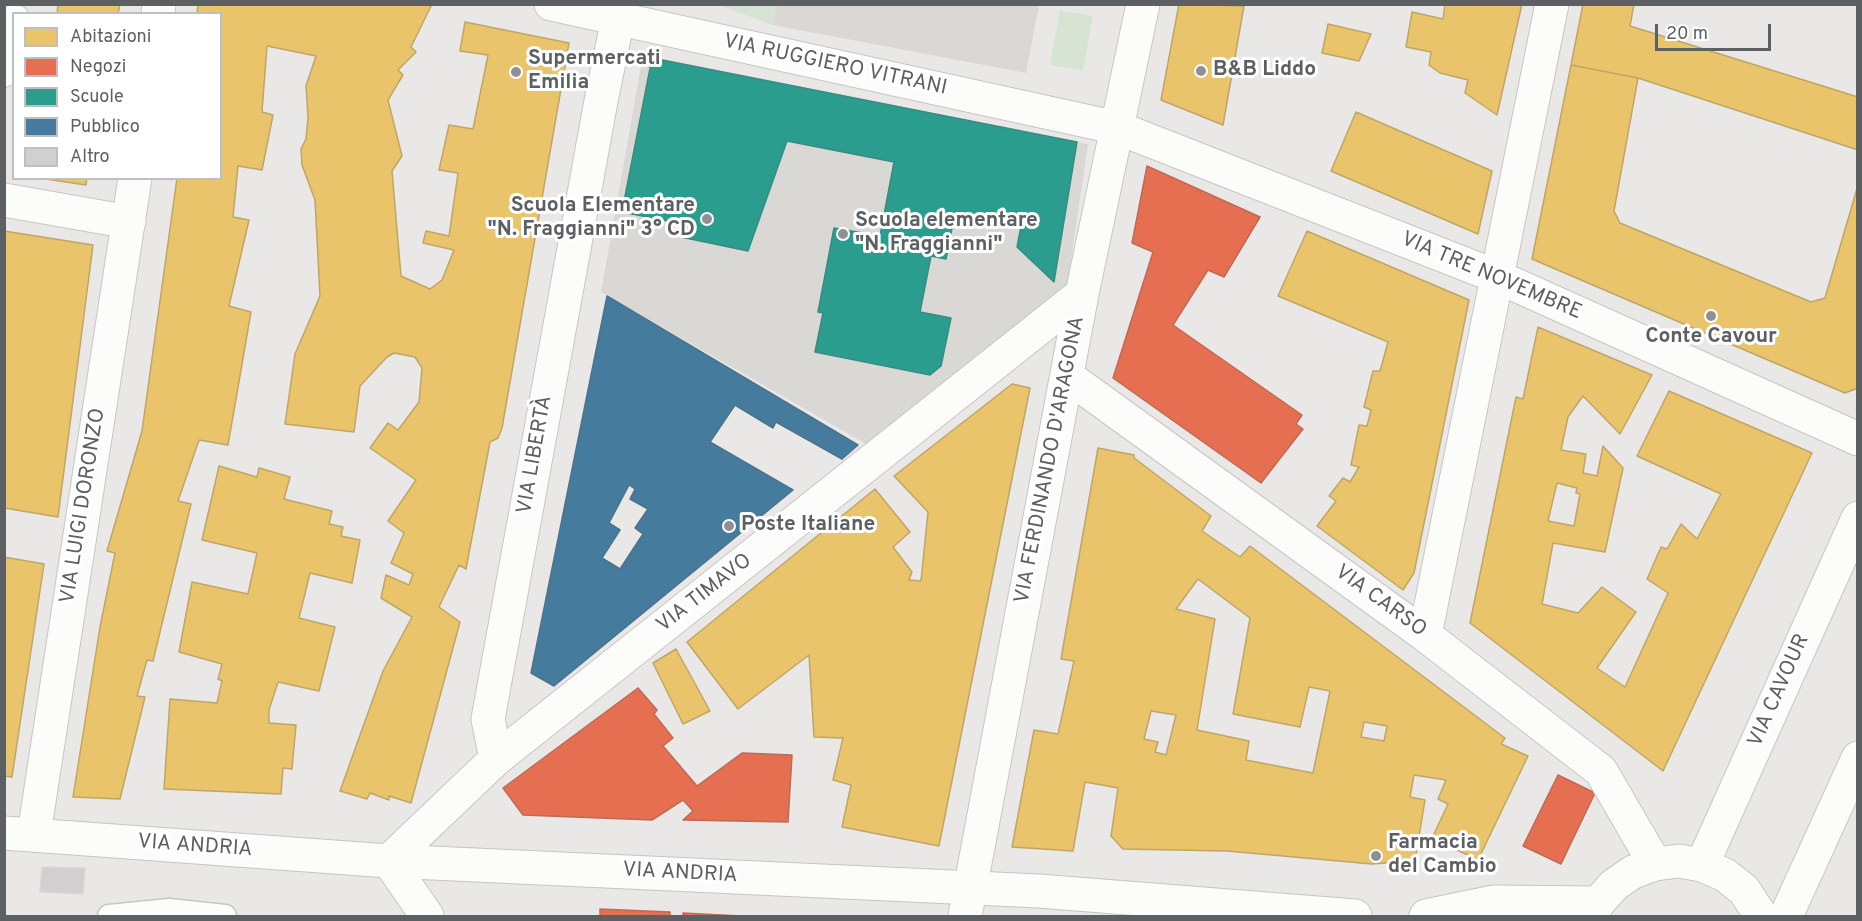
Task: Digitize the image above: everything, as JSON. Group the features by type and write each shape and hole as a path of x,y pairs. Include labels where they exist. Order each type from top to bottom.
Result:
{"street":[{"name":"VIA RUGGIERO VITRANI","path":"551,4 620,12 1118,128"},
{"name":"VIA FERDINANDO D'ARAGONA","path":"968,903 1082,294 1143,4"},
{"path":"1425,635 1552,4"},
{"name":"VIA LIBERTÀ","path":"496,759 488,719 620,12"},
{"name":"VIA TRE NOVEMBRE","path":"1118,128 1498,277 1857,439"},
{"name":"VIA LUIGI DORONZO","path":"19,833 135,180"},
{"path":"4,200 129,222"},
{"name":"VIA TIMAVO","path":"496,759 1082,294"},
{"name":"VIA CARSO","path":"1067,376 1425,635 1601,771 1655,864"},
{"name":"VIA CAVOUR","path":"1702,865 1857,518"},
{"path":"1786,916 1857,758"},
{"path":"428,916 389,861 496,759"},
{"name":"VIA ANDRIA","path":"19,833 968,903 1039,891 1355,916"},
{"path":"1426,916 1494,902 1595,910 1614,885 1633,872 1655,864 1679,861 1702,865 1725,874 1744,890 1761,916"}],"lane":[{"path":"110,916 169,910 225,916"}],"shaded area":[{"path":"719,5 1039,5 1026,73 773,25"},
{"name":"Scuola elementare \"N. Fraggianni\"","path":"643,55 1088,144 1066,294 873,448 601,292"}],"green space":[{"path":"719,5 777,5 773,25"},
{"path":"1060,10 1093,16 1083,71 1050,65"}],"building: Abitazioni":[{"path":"58,4 120,4 118,12 57,12"},
{"path":"198,4 432,4 411,47 416,52 398,70 403,75 388,100 402,156 392,171 401,276 430,289 442,280 454,250 423,243 426,231 449,236 458,173 439,170 449,125 473,129 488,55 460,51 465,22 569,43 502,428 498,438 490,442 466,569 459,565 439,607 460,622 411,803 389,796 389,800 370,793 367,799 340,791 383,671 412,617 381,598 386,575 409,585 413,574 391,563 404,533 388,521 416,480 370,448 388,423 398,430 419,402 422,368 415,357 394,353 387,357 360,386 354,432 285,424 295,354 320,296 315,200 302,165 301,149 306,139 308,118 306,86 316,56 267,46 262,112 273,115 262,170 238,166 233,217 249,220 229,306 251,312 228,445 199,440 178,501 191,504 153,661 147,660 137,696 145,697 120,799 73,797 100,627 115,553 107,551 142,431 177,180 222,180 222,12 197,12"},
{"path":"1179,4 1244,6 1223,125 1161,100"},
{"path":"1445,4 1522,4 1497,115 1465,93 1468,80 1440,73 1429,65 1431,52 1406,47 1412,12 1443,19"},
{"path":"1583,4 1634,4 1630,26 1858,97 1858,150 1638,78 1571,65"},
{"path":"1328,24 1371,34 1359,61 1322,53"},
{"path":"1571,65 1638,78 1614,211 1620,223 1811,302 1825,298 1858,185 1858,388 1845,393 1532,259"},
{"path":"1356,112 1492,171 1478,234 1331,171"},
{"path":"52,180 87,180 86,185"},
{"path":"4,231 93,245 58,517 4,508"},
{"path":"1307,231 1469,300 1414,573 1403,590 1317,526 1336,501 1329,496 1343,478 1350,482 1359,467 1351,465 1359,425 1367,426 1371,410 1364,407 1373,371 1380,371 1388,342 1278,296"},
{"path":"1538,327 1652,375 1620,434 1583,396 1568,417 1561,450 1586,454 1583,473 1597,476 1603,446 1623,468 1605,552 1553,543 1542,604 1578,613 1602,587 1636,612 1597,668 1625,687 1668,593 1647,579 1661,547 1667,549 1681,524 1697,539 1721,494 1637,456 1669,391 1812,453 1663,771 1470,623 1516,397 1523,399","holes":["1557,483 1577,488 1576,493 1580,494 1574,526 1548,521"]},
{"path":"1012,384 1030,388 939,846 842,827 851,785 833,780 843,738 814,737 809,655 738,709 687,642 875,489 910,532 893,547 912,572 909,580 921,581 928,512 894,476"},
{"path":"1098,448 1134,455 1134,458 1211,516 1202,531 1240,557 1250,546 1505,738 1501,744 1528,756 1478,860 1432,838 1448,804 1438,799 1446,780 1414,775 1410,797 1425,800 1415,861 1372,864 1227,851 1123,849 1111,836 1118,788 1085,782 1073,851 1012,847 1034,730 1058,734 1074,661 1061,659","holes":["1198,579 1250,618 1233,714 1300,727 1309,687 1330,691 1313,773 1246,760 1249,741 1197,730 1215,619 1176,609","1151,711 1176,715 1166,755 1155,752 1158,742 1144,739","1364,722 1387,726 1384,741 1361,737"]},
{"path":"219,466 257,477 259,468 290,477 284,499 332,511 329,524 343,527 341,536 360,540 352,583 310,573 299,618 335,627 319,691 278,682 269,710 269,723 296,725 292,769 283,768 281,794 164,789 170,699 217,703 222,681 218,679 222,664 179,652 192,582 248,594 257,553 202,540"},
{"path":"4,557 44,564 12,777 4,776"},
{"path":"676,649 710,711 683,724 653,663"}],"building: Negozi":[{"path":"1147,166 1260,217 1224,277 1208,270 1173,325 1302,415 1296,424 1303,429 1261,483 1113,378 1153,252 1132,243"},
{"path":"638,688 657,710 654,714 673,738 663,746 697,786 742,753 792,755 788,822 683,820 693,811 683,800 652,820 523,815 503,788"},
{"path":"1558,775 1595,793 1561,864 1523,846"},
{"path":"600,909 670,912 670,916 600,916"},
{"path":"683,913 741,916 683,916"}],"building: Scuole":[{"name":"Scuola Elementare \"N. Fraggianni\" 3° CD","path":"652,58 1077,142 1054,282 1017,247 1021,226 955,213 946,259 931,256 920,312 951,318 941,366 930,375 815,352 823,313 818,312 834,228 880,236 894,162 787,141 748,251 681,237 683,224 622,212"}],"building: Pubblico":[{"path":"607,296 858,445 842,459 776,422 773,428 735,405 710,442 793,490 554,686 531,673","holes":["629,485 635,489 630,499 648,509 635,528 643,534 620,569 602,558 620,530 609,523"]}],"building: Altro":[{"path":"42,867 85,868 83,894 40,892"}],"place":[{"name":"B&B Liddo","path":"1201,71"},
{"name":"Supermercati Emilia","path":"516,72"},
{"name":"Scuola Elementare \"N. Fraggianni\" 3° CD","path":"707,219"},
{"name":"Scuola elementare \"N. Fraggianni\"","path":"843,234"},
{"name":"Conte Cavour","path":"1711,316"},
{"name":"Poste Italiane","path":"729,526"},
{"name":"Farmacia del Cambio","path":"1376,856"}]}
